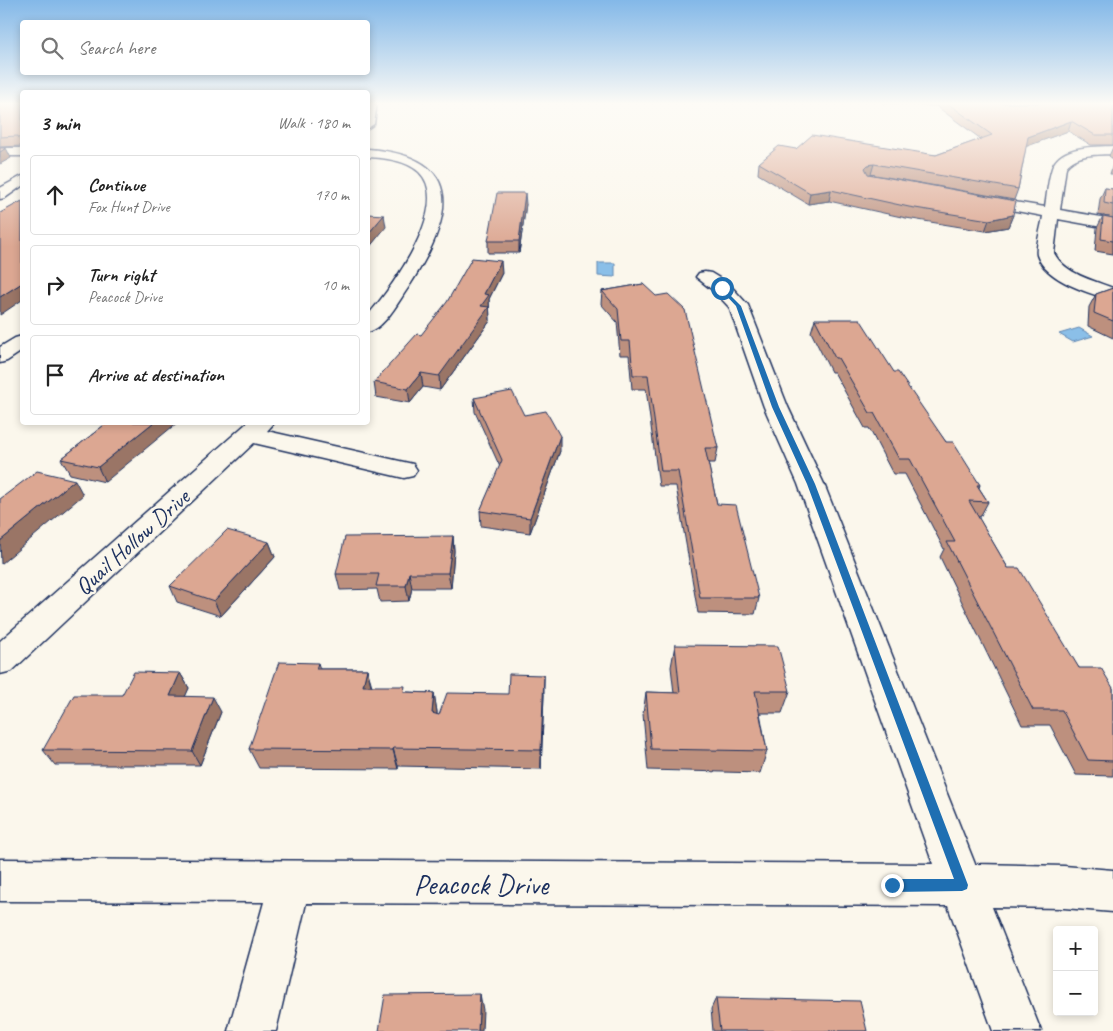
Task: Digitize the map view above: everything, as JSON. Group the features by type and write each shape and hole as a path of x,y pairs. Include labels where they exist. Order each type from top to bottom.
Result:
{"street":[{"path":"1104,151 1073,155 1063,160 1059,167 1045,253 1048,262 1059,271 1113,294"},
{"path":"0,152 20,152"},
{"path":"370,153 414,164 426,172 432,182 435,193 435,213 429,235 417,260 399,288 370,324"},
{"path":"0,195 20,181"},
{"path":"960,196 1113,224"},
{"path":"705,278 722,288 738,306 776,407 811,484 1017,1031"},
{"path":"0,356 20,343"},
{"path":"257,429 404,470"},
{"name":"Quail Hollow Drive","path":"0,661 257,429"},
{"name":"Peacock Drive","path":"0,880 962,885 1064,887 1113,891"},
{"path":"252,1031 290,883"}],"water":[{"path":"598,263 615,263 615,277 598,276"},
{"path":"1079,328 1093,336 1073,342 1059,334"}],"building":[{"path":"773,151 912,151 936,155 947,151 1025,151 1018,189 874,164 868,165 865,168 868,174 1016,201 1013,215 989,220 909,207 831,190 810,193 759,163"},
{"path":"1105,188 1113,189 1113,205 1104,203"},
{"path":"497,193 525,193 519,241 488,241"},
{"path":"20,202 20,284 0,297 0,213"},
{"path":"370,214 384,215 370,232"},
{"path":"1103,216 1113,218 1113,241 1101,239"},
{"path":"472,258 501,261 484,294 489,295 481,306 489,307 439,376 421,373 408,389 374,382 417,334 421,335 447,302"},
{"path":"643,284 656,296 668,294 685,310 718,448 705,448 717,504 736,505 759,598 700,598 678,471 661,471 648,375 633,375 630,341 621,341 618,309 602,291"},
{"path":"1113,288 1113,321 1094,313 1096,294"},
{"path":"815,319 860,319 894,372 898,372 946,442 953,442 980,485 977,485 988,502 969,501 1008,568 1019,568 1079,668 1101,668 1113,688 1113,761 1088,760 1062,710 1033,710 947,542 955,542 910,459 899,459 874,413 870,413 838,358 835,358"},
{"path":"512,391 524,415 546,411 560,436 530,518 480,511 502,460 474,398"},
{"path":"104,425 150,425 98,467 61,459"},
{"path":"37,471 75,480 0,541 0,499"},
{"path":"227,530 269,542 214,601 170,586"},
{"path":"453,536 448,573 409,573 406,586 376,586 379,574 336,574 345,537"},
{"path":"675,645 778,646 790,691 755,691 767,751 651,749 646,692 680,693"},
{"path":"279,662 318,663 316,669 367,669 363,686 405,686 404,692 434,693 432,713 439,715 447,693 508,694 509,674 544,675 541,750 249,749"},
{"path":"134,672 180,673 170,696 213,697 192,751 43,750 74,695 122,695"},
{"path":"480,994 478,1031 379,1031 385,995"},
{"path":"716,998 860,1001 867,1031 720,1031"}],"route":[{"path":"722,288 738,306 776,407 811,484 962,885 892,885"}]}
